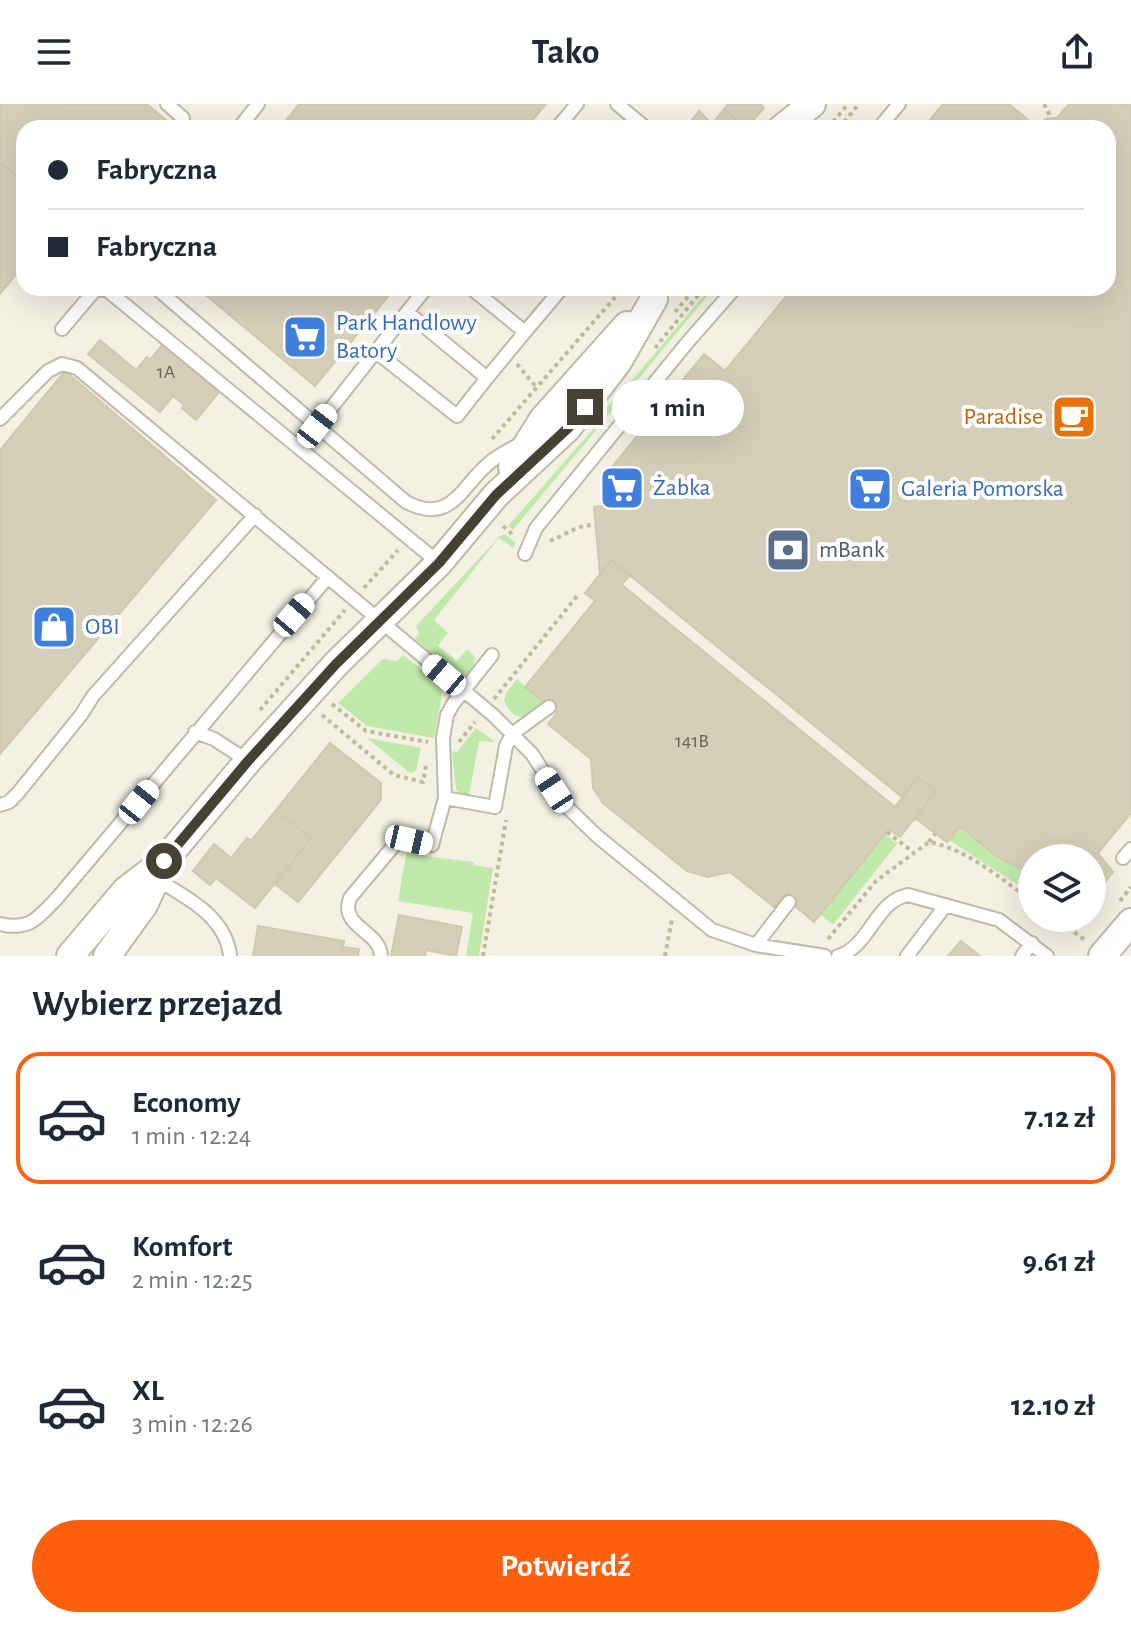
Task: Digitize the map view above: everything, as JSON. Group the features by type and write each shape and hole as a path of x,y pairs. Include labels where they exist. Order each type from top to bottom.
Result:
{"street":[{"path":"792,120 812,104"},
{"path":"496,495 543,419 656,296"},
{"path":"132,956 135,931 160,870 248,761 336,664 439,563 496,495 568,428 618,362 657,296"},
{"path":"70,956 126,890 160,870"},
{"path":"107,956 144,905"},
{"path":"1103,955 1131,922"}],"lane":[{"path":"167,104 183,118"},
{"path":"245,120 258,104"},
{"path":"564,120 577,104"},
{"path":"617,104 636,120"},
{"path":"886,120 899,104"},
{"path":"62,329 90,296"},
{"path":"114,296 439,563"},
{"path":"165,296 406,502 416,507 434,509 450,504 486,465 530,438"},
{"path":"317,426 420,296"},
{"path":"481,296 525,332"},
{"path":"375,351 457,416 555,296"},
{"path":"525,554 536,528 728,296"},
{"path":"407,312 487,378"},
{"path":"0,419 48,371 62,364 77,368 463,690 532,754 564,804 597,836 712,930 756,945 825,956"},
{"path":"0,805 9,802 18,793 93,696 255,515"},
{"path":"0,924 15,927 39,916 118,828 195,732 328,577"},
{"path":"381,956 378,944 350,919 350,898 396,843 409,840 432,845 445,798 436,743 447,715 492,655"},
{"path":"445,798 495,807 506,746 512,734 549,707"},
{"path":"195,732 214,739 248,761"},
{"path":"160,870 219,924 226,934 230,955"},
{"path":"838,956 853,949 889,905 898,898 914,896 999,920 1047,956"},
{"path":"756,945 789,902"},
{"path":"907,956 946,905"},
{"path":"1022,956 1032,943"}],"path":[{"path":"835,120 848,104"},
{"path":"846,120 859,104"},
{"path":"1044,104 1051,118"},
{"path":"485,448 616,296"},
{"path":"256,714 408,539"},
{"path":"331,703 366,731 436,743 456,745 475,722"},
{"path":"322,715 394,775 423,782 436,743"},
{"path":"887,832 913,852"},
{"path":"929,842 935,834"},
{"path":"665,956 672,917"},
{"path":"1074,932 1103,955"}],"green space":[{"path":"703,296 707,296 513,530 508,526 595,427 593,421 623,391"},
{"path":"505,534 516,543 513,548 499,538 434,620 448,633 438,646 457,661 467,649 475,657 473,669 464,675 457,673 415,639 419,633 416,626 500,536"},
{"path":"403,655 438,683 442,694 434,738 367,726 338,703 383,659 397,661"},
{"path":"517,679 543,702 527,715 513,714 504,701"},
{"path":"476,728 495,742 479,741 469,795 484,799 462,796 456,789 452,751 457,752"},
{"path":"367,738 421,748 416,771 410,773"},
{"path":"960,826 1018,865 1018,885 949,840"},
{"path":"885,834 897,844 833,925 820,914"},
{"path":"407,849 424,853 424,856 474,862 474,865 493,868 479,956 466,956 473,913 398,901"}],"building":[{"path":"0,104 147,104 166,120 16,120 16,175 0,162"},
{"path":"299,104 546,104 533,120 286,120"},
{"path":"728,104 760,104 764,108 753,120 737,120 724,109"},
{"path":"943,104 1009,104 1028,120 930,120"},
{"name":"Galeria Pomorska","path":"1069,104 1131,104 1131,813 1105,844 1018,844 1018,867 996,856 960,826 947,842 915,818 936,792 918,777 902,797 611,560 600,575 594,507 609,505 607,473 704,354 725,371 786,296 1116,296 1116,120 1044,120 1057,118"},
{"path":"724,109 737,120 715,120"},
{"path":"699,111 708,120 692,120"},
{"path":"0,162 16,175 16,275 0,294"},
{"name":"Park Handlowy Batory","path":"207,296 388,296 315,386"},
{"path":"100,340 136,370 147,357 150,360 163,344 220,391 196,420 173,396 160,412 88,354"},
{"name":"OBI","path":"65,371 216,500 0,754 0,450"},
{"path":"611,560 630,575 622,585 895,807 918,777 936,792 900,837 889,829 814,922 783,896 774,907 730,872 708,877 687,871 603,803 593,788 591,759 548,724 557,713 525,687 595,601 585,593"},
{"path":"330,743 381,783 381,800 298,902 275,884 311,838 276,810"},
{"path":"276,810 311,838 255,908 216,878 210,885 193,871 214,844 231,858 247,838 251,841"},
{"name":"Galeria Pomorska","path":"1106,863 1113,872 1106,881"},
{"path":"399,915 462,927 456,956 426,950 425,956 391,956"},
{"path":"258,926 344,941 343,947 359,949 358,956 253,956"},
{"path":"961,941 980,956 948,956"}],"place":[{"name":"Park Handlowy Batory","path":"305,337"},
{"name":"Paradise","path":"1074,417"},
{"name":"Żabka","path":"622,488"},
{"name":"Galeria Pomorska","path":"870,489"},
{"name":"mBank","path":"788,550"},
{"name":"OBI","path":"54,627"}],"route":[{"path":"164,861 248,761 336,664 414,589 496,495 568,428 585,407"}]}
